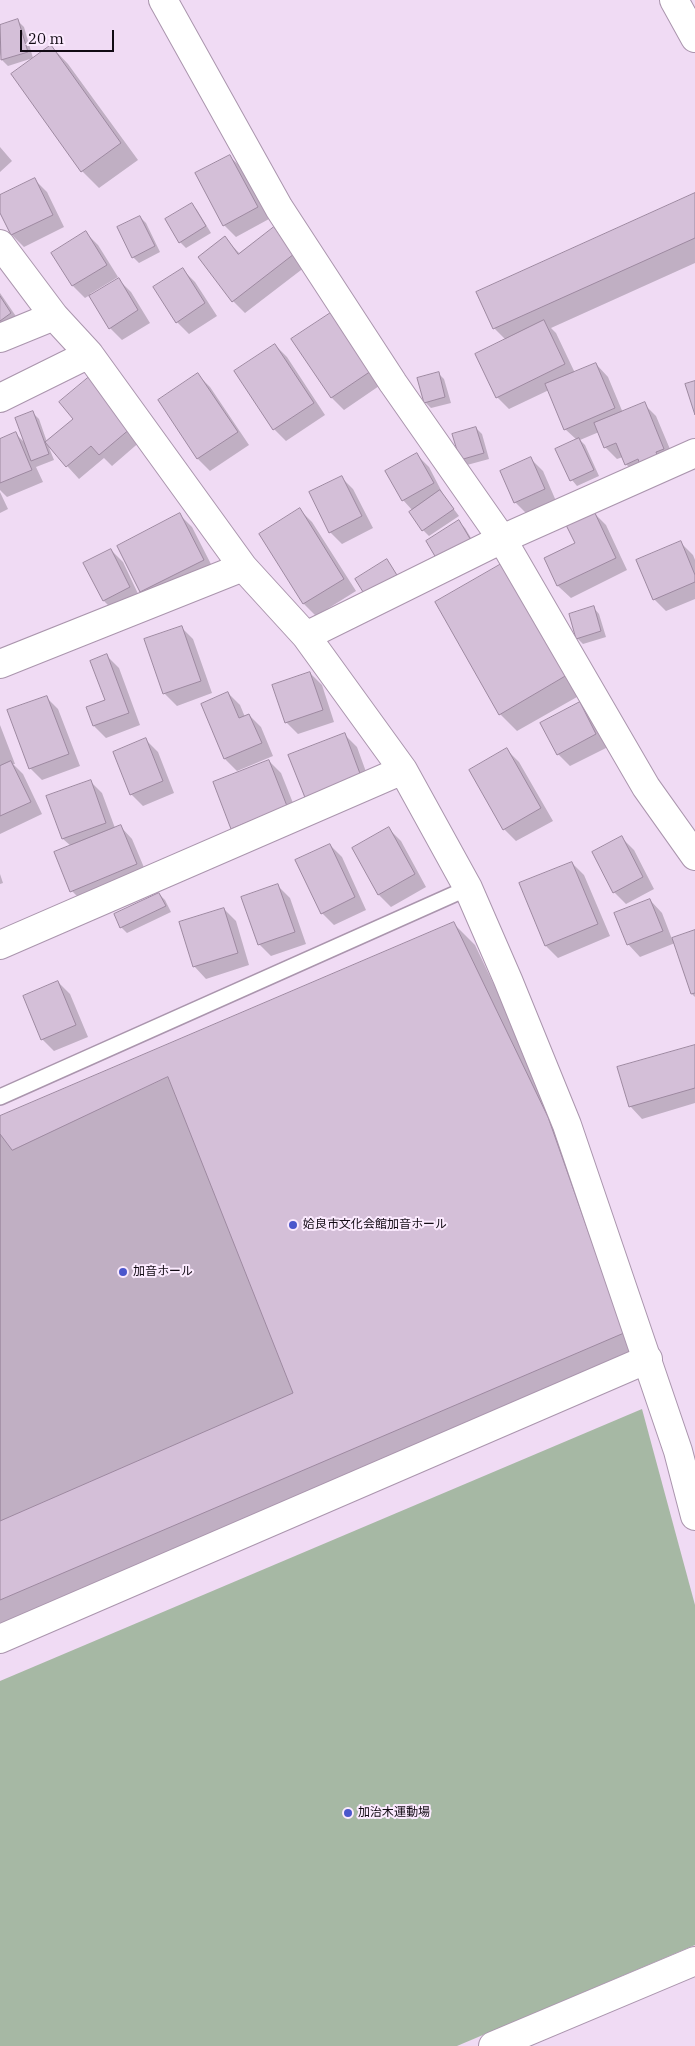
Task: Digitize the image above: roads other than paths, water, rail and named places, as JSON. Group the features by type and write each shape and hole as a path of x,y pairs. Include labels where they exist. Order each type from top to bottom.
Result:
{"street":[{"path":"164,0 279,208 393,383 502,539 646,787 695,856"},
{"path":"674,0 695,38"},
{"path":"0,244 54,316 89,354 243,566 306,636 402,770 468,888 567,1125 648,1359 678,1451 695,1516"},
{"path":"0,338 54,316"},
{"path":"0,398 89,354"},
{"path":"306,636 502,539 695,453"},
{"path":"0,664 243,566"},
{"path":"0,945 402,770"},
{"path":"0,1639 648,1359"},
{"path":"493,2046 695,1961"}],"lane":[{"path":"0,1097 468,888"}],"place":[{"name":"姶良市文化会館加音ホール","path":"293,1225"},
{"name":"加音ホール","path":"123,1272"},
{"name":"加治木運動場","path":"348,1813"}]}
